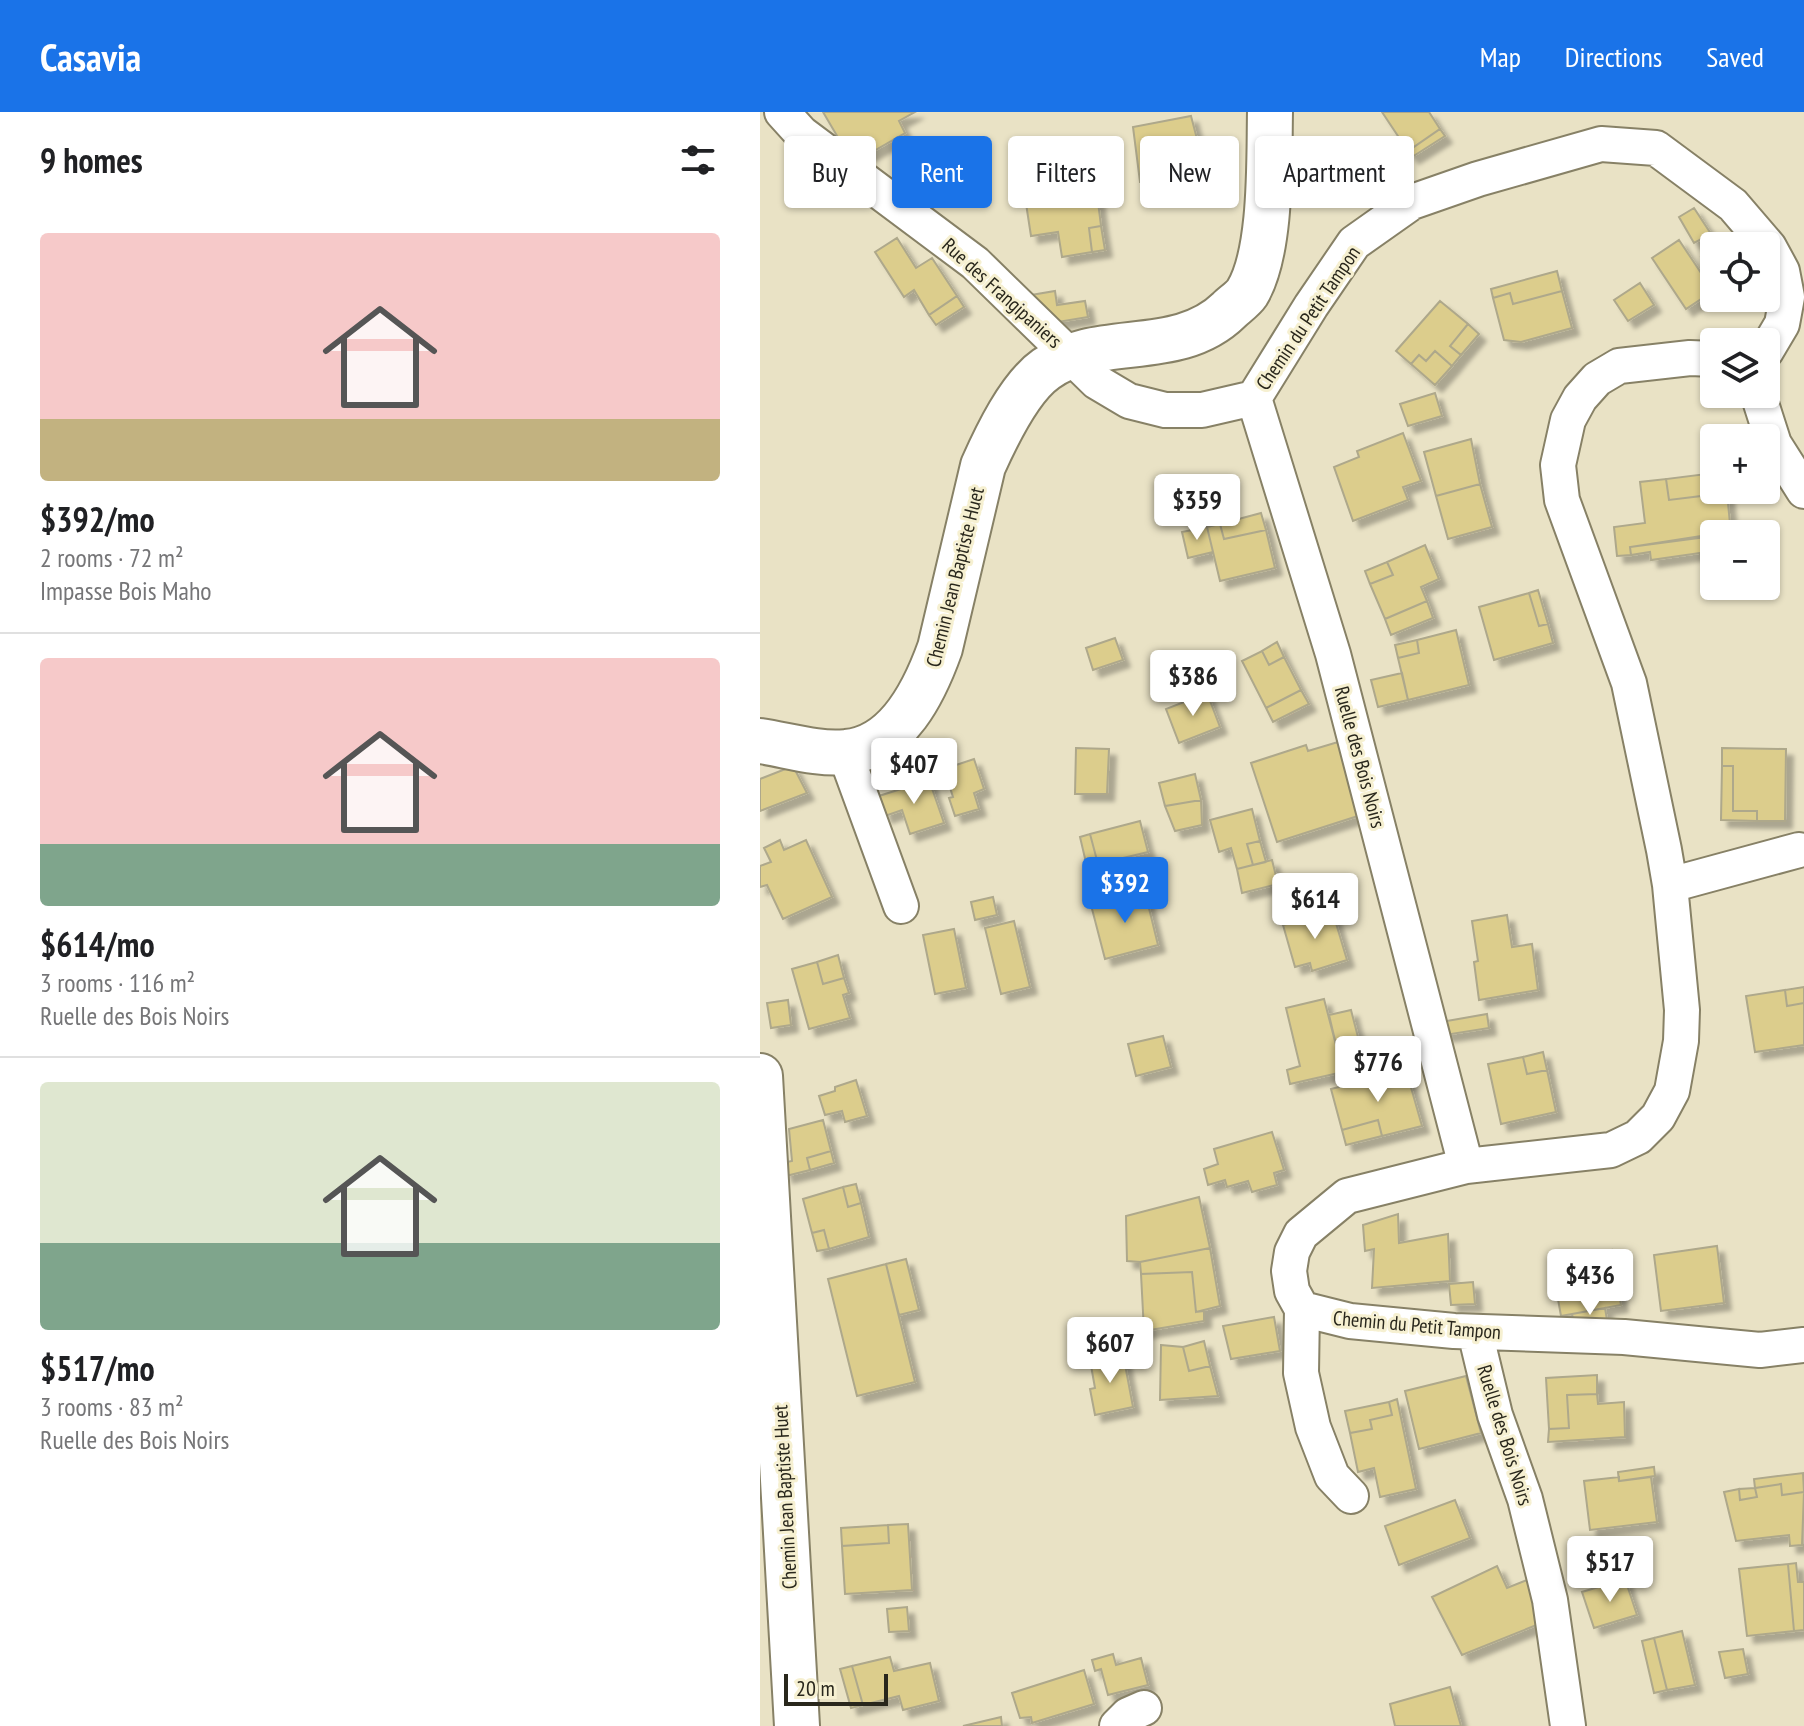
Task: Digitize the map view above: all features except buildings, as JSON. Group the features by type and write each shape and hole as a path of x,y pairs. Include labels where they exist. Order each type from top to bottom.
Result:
{"street":[{"name":"Rue des Frangipaniers","path":"782,112 801,133 975,263 1070,355"},
{"path":"1070,355 1187,337 1220,319 1246,293 1259,259 1267,218 1270,112"},
{"name":"Chemin du Petit Tampon","path":"1070,355 1097,382 1129,401 1165,410 1202,410 1254,398 1354,243 1412,202 1478,179 1601,144 1656,148 1733,205 1769,247 1782,271 1787,297 1780,328"},
{"name":"Chemin Jean Baptiste Huet","path":"760,741 845,753 879,741 897,726 920,694 940,648 975,492 995,440 1022,396 1044,370 1070,355"},
{"path":"1351,1496 1332,1476 1313,1427 1301,1373 1302,1309 1292,1291 1289,1271 1292,1252 1301,1234 1347,1196 1466,1166 1611,1150 1638,1137 1658,1117 1672,1091 1681,1041 1682,1010 1670,885 1629,683 1562,500 1558,465 1568,420 1580,398 1597,379 1619,366 1700,358"},
{"name":"Ruelle des Bois Noirs","path":"1254,398 1333,654 1466,1166"},
{"path":"1762,408 1774,444 1804,491"},
{"path":"845,753 901,906"},
{"path":"1670,885 1799,850"},
{"name":"Chemin Jean Baptiste Huet","path":"760,1076 767,1307 797,1726"},
{"name":"Chemin du Petit Tampon","path":"1302,1309 1350,1321 1475,1332 1624,1337 1760,1350 1804,1345"},
{"name":"Ruelle des Bois Noirs","path":"1475,1332 1495,1415 1525,1499 1550,1600 1568,1726"}]}
